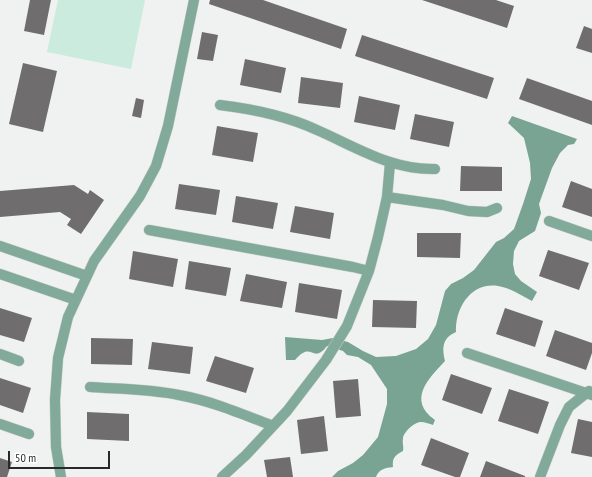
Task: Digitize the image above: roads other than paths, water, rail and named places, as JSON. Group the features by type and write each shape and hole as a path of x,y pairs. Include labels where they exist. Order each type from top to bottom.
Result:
{"lane":[{"path":"61,477 56,447 55,400 58,358 68,317 94,261 140,196 156,166 168,126 194,0"},
{"path":"220,105 282,116 316,129 390,163 420,170 435,169"},
{"path":"222,477 246,455 287,411 326,360 347,326 369,271 387,197 390,163"},
{"path":"387,197 443,205 468,211 487,212 497,208"},
{"path":"549,221 592,236"},
{"path":"149,230 369,271"},
{"path":"0,246 87,276"},
{"path":"0,274 76,300"},
{"path":"466,353 590,392"},
{"path":"0,354 19,360"},
{"path":"90,387 143,390 179,395 222,406 273,426"},
{"path":"540,477 560,425 569,407 590,392"},
{"path":"0,424 29,434"}]}
